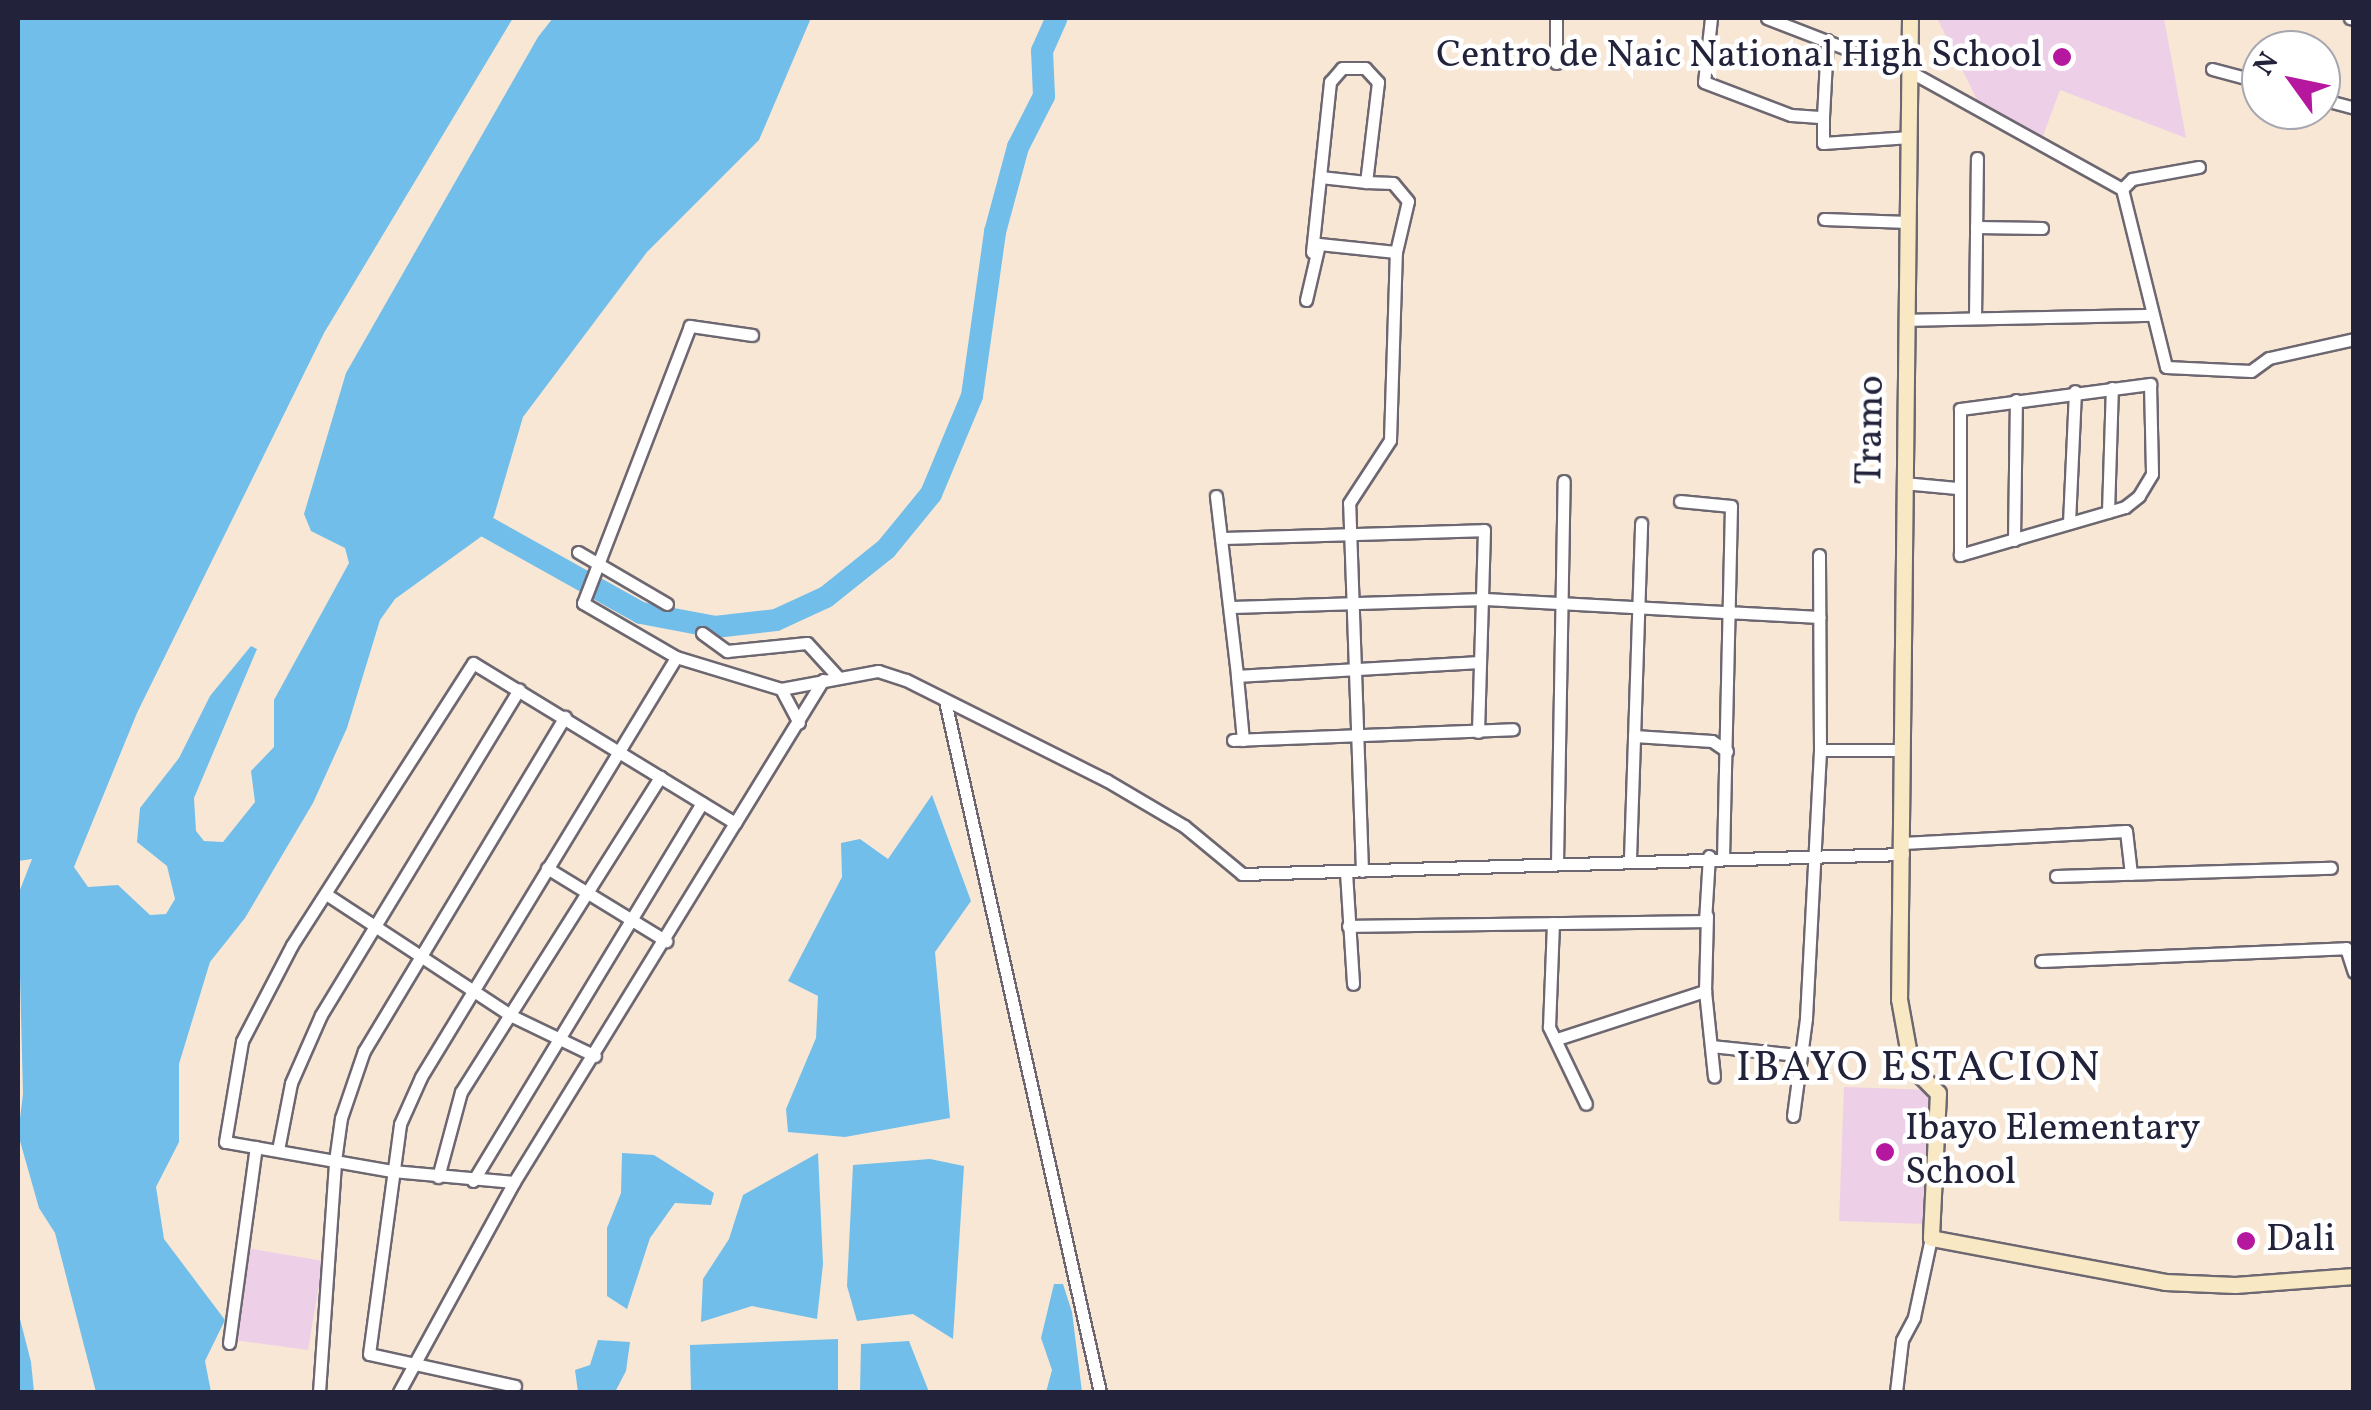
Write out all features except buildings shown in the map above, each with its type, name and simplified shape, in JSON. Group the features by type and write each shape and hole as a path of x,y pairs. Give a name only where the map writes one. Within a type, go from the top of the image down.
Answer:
{"street":[{"path":"1556,18 1556,63"},
{"path":"1711,18 1704,82 1791,116 1824,116"},
{"path":"1767,18 1872,59 1911,66 2122,189 2150,315 2166,367"},
{"name":"Tramo","path":"1910,18 1903,484 1902,1020 1912,1066 1938,1092 1931,1238"},
{"path":"1827,40 1823,144 1910,138"},
{"path":"1306,300 1332,76 1342,68 1366,68 1378,82 1366,182"},
{"path":"2212,69 2241,77"},
{"path":"1976,318 1977,158"},
{"path":"2122,189 2132,178 2199,167"},
{"path":"1320,177 1398,185 1408,195 1396,252 1390,440 1349,502 1362,871"},
{"path":"1824,219 1908,222"},
{"path":"1976,228 2042,228"},
{"path":"1312,256 1324,243 1396,252"},
{"path":"1906,320 2150,315"},
{"path":"752,335 690,326 583,603 676,657 781,689 878,672 1106,780 1184,826 1242,874 1812,855 2126,831 2130,874"},
{"path":"2150,384 2152,474 2139,496 2108,512 1960,555 1960,408 2150,384 2166,367 2250,371 2269,358 2353,337"},
{"path":"2108,512 2112,388"},
{"path":"2070,523 2075,391"},
{"path":"2014,540 2016,400"},
{"path":"1557,862 1564,481"},
{"path":"1903,484 1957,488"},
{"path":"1216,496 1232,607 1238,740 1513,729"},
{"path":"1680,501 1731,506 1723,855"},
{"path":"1630,859 1641,524"},
{"path":"1220,538 1348,530 1484,530 1485,599 1478,732"},
{"path":"578,552 598,569 667,604"},
{"path":"1794,1116 1798,1055 1806,1018 1820,750 1820,555"},
{"path":"1232,607 1485,599 1820,616"},
{"path":"702,632 727,651 807,643 838,677"},
{"path":"515,1386 436,1364 412,1368 369,1354 392,1171 409,1099 676,657"},
{"path":"1237,676 1479,662"},
{"path":"514,1182 392,1171 226,1142 242,1041 262,996 473,663 735,823"},
{"path":"399,1392 514,1182 666,942 823,680"},
{"path":"278,1150 291,1083 308,1041 520,689"},
{"path":"781,689 799,723"},
{"path":"945,702 1100,1392"},
{"path":"320,1392 334,1161 340,1118 364,1051 565,717"},
{"path":"1634,736 1712,741 1727,752"},
{"path":"1820,750 1904,750"},
{"path":"438,1177 460,1092 512,1016 660,777"},
{"path":"473,1181 702,802"},
{"path":"1709,856 1705,992 1714,1076"},
{"path":"547,868 666,942"},
{"path":"2056,876 2331,868"},
{"path":"1346,872 1352,984"},
{"path":"326,894 420,961 512,1016 595,1056"},
{"path":"1348,926 1705,921 1707,915"},
{"path":"1553,923 1549,1027 1586,1104"},
{"path":"2042,961 2346,948 2354,972"},
{"path":"1558,1040 1705,992"},
{"path":"1710,1046 1798,1055"},
{"path":"229,1343 256,1147"},
{"path":"1896,1392 1902,1340 1914,1317 1931,1238 2165,1282 2235,1285 2354,1276"}],"shaded area":[{"name":"Centro de Naic National High School","path":"1937,18 2164,18 2186,138 2060,90 2043,136 1980,106"},
{"name":"Ibayo Elementary School","path":"1844,1087 1932,1090 1926,1224 1839,1221"},
{"path":"246,1248 323,1261 308,1350 234,1340"}],"water":[{"path":"18,18 513,18 324,333 137,713 74,867 88,887 118,885 150,915 166,914 175,899 167,866 137,842 140,808 179,758 210,696 251,646 257,649 194,798 196,831 204,841 223,842 255,802 251,771 274,747 274,700 349,563 345,548 311,531 304,514 346,373 538,37 553,18 811,18 759,140 647,252 523,417 494,516 482,536 395,599 380,620 347,728 313,803 245,918 210,962 179,1064 179,1142 156,1187 164,1239 225,1320 205,1361 211,1392 96,1392 55,1233 39,1208 18,1134 23,1094 18,895 32,859 18,861"},
{"path":"932,795 971,901 935,952 950,1118 845,1137 788,1132 786,1109 816,1038 818,996 788,981 842,877 841,843 860,839 888,859"},
{"path":"622,1153 654,1155 714,1193 711,1205 675,1203 650,1238 627,1309 607,1296 607,1228 621,1193"},
{"path":"818,1153 823,1264 817,1319 752,1306 701,1322 703,1279 729,1239 743,1195"},
{"path":"930,1159 964,1166 953,1339 913,1314 857,1321 847,1286 853,1165"},
{"path":"1054,1284 1063,1284 1072,1312 1082,1392 1046,1392 1052,1370 1041,1338"},
{"path":"18,1311 31,1362 34,1392 18,1392"},
{"path":"838,1339 838,1392 691,1392 690,1345"},
{"path":"598,1340 630,1342 626,1371 615,1392 578,1392 575,1370 590,1365"},
{"path":"909,1341 929,1392 860,1392 861,1344"}],"waterway":[{"path":"487,527 641,613 715,627 776,620 826,597 886,549 931,494 972,396 995,232 1018,147 1044,96 1042,51 1057,18"}],"place":[{"name":"Centro de Naic National High School","path":"2062,57"},
{"name":"Ibayo Elementary School","path":"1885,1152"},
{"name":"Dali","path":"2246,1241"}],"district":[{"name":"IBAYO ESTACION","path":"1919,1070"}]}
